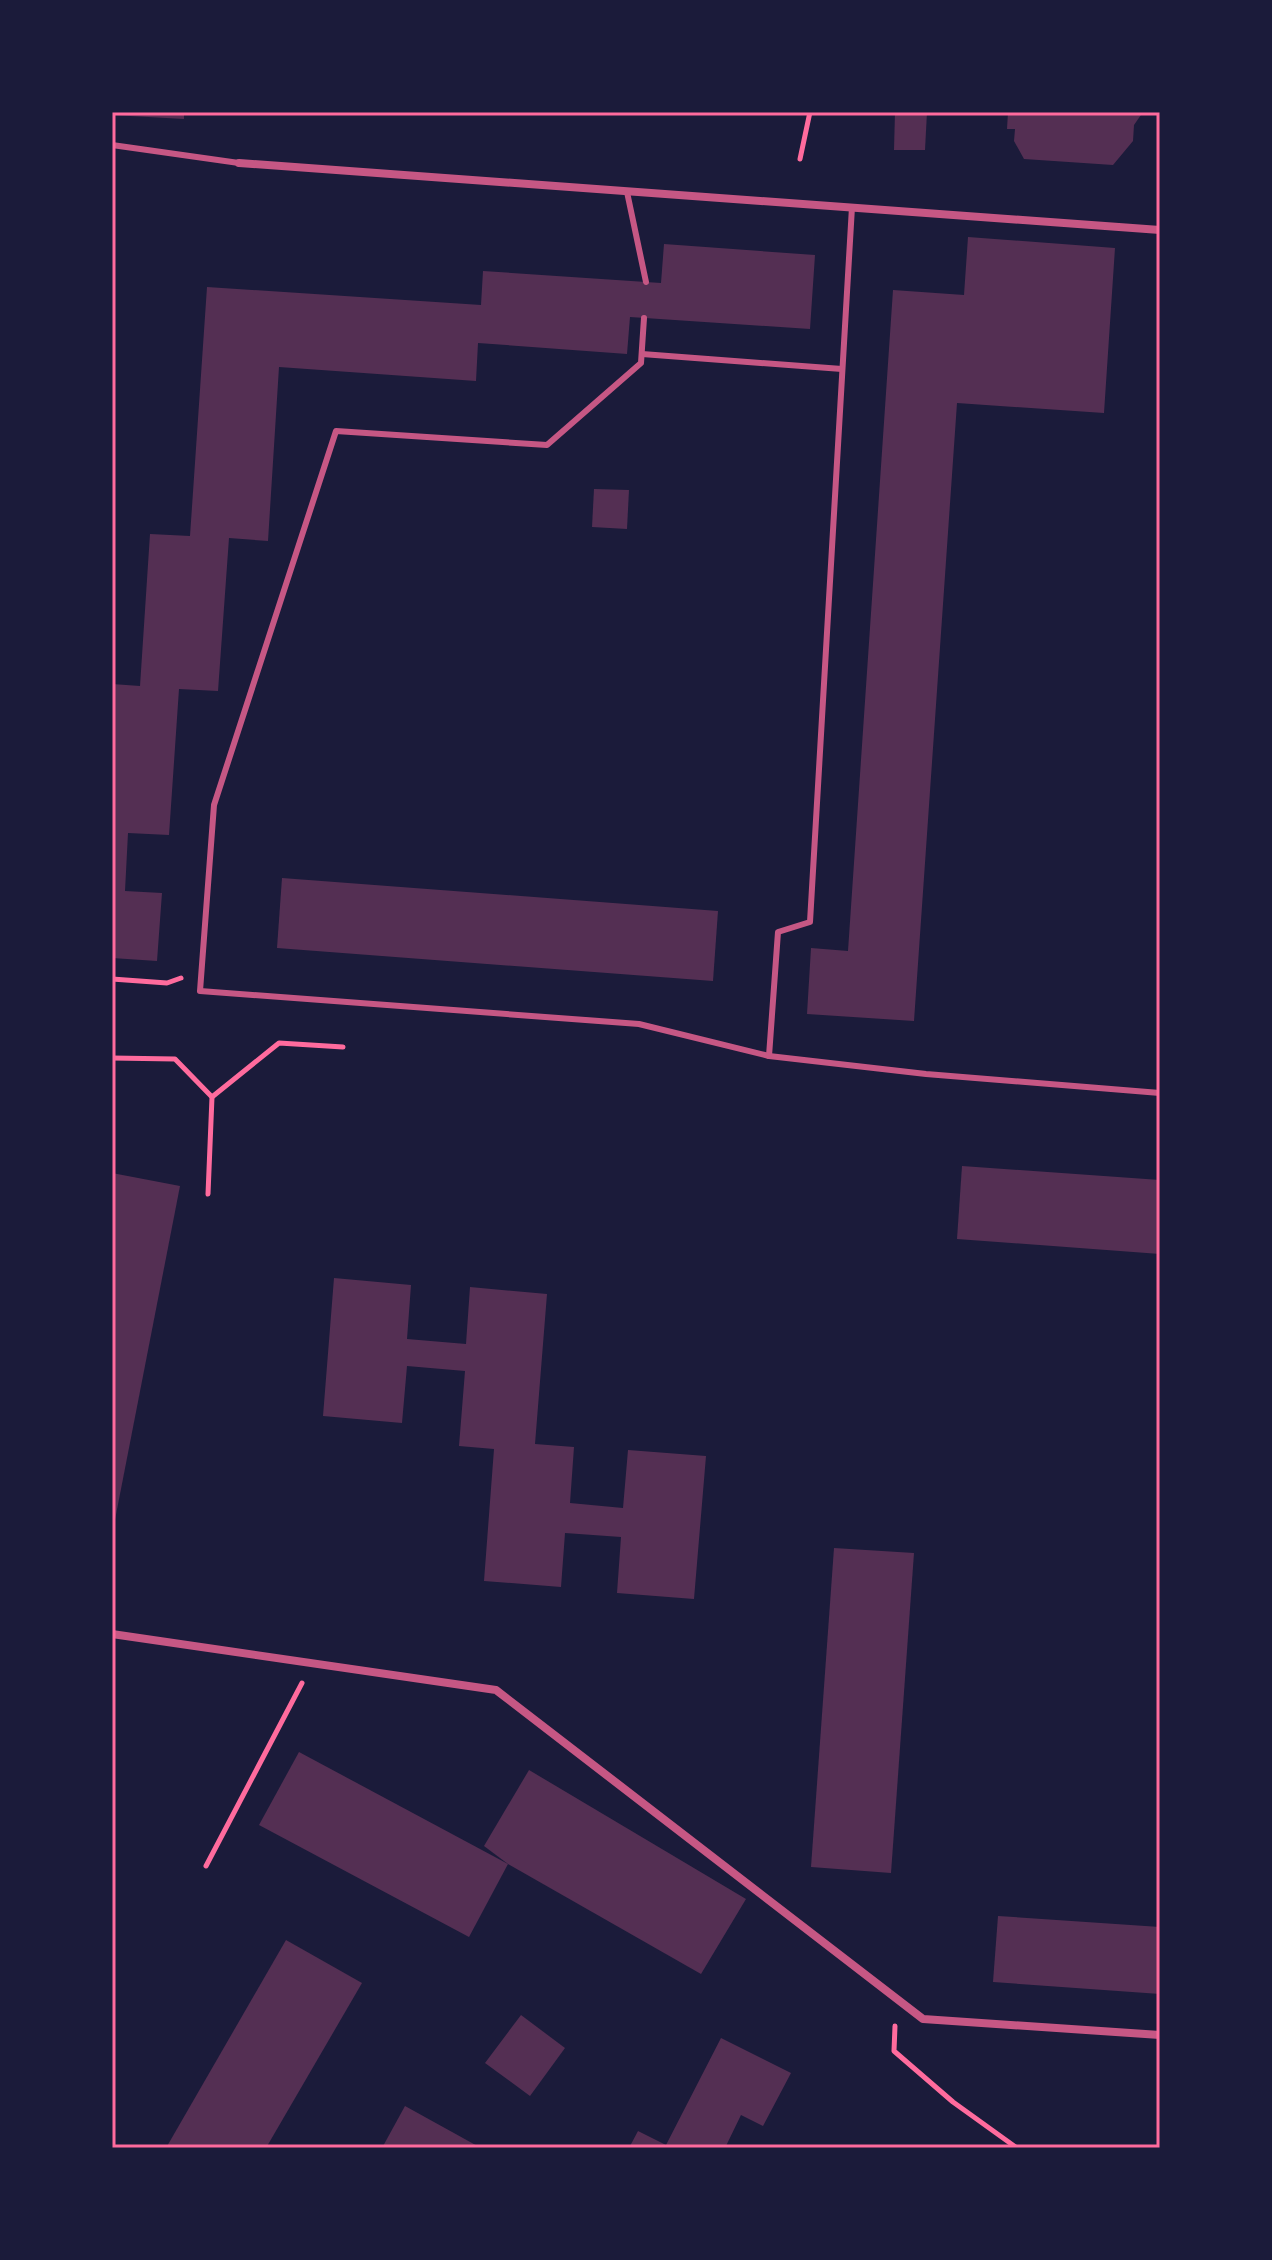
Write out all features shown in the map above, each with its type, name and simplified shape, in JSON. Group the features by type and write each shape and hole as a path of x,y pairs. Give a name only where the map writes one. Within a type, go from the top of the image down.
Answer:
{"street":[{"path":"239,163 1160,230"},
{"path":"112,1634 496,1690 923,2019 1160,2035"}],"lane":[{"path":"112,145 239,163"},
{"path":"627,192 646,282"},
{"path":"769,1056 778,932 810,922 852,207"},
{"path":"644,318 641,363 547,445 336,431 214,805 200,991 639,1024 769,1056 926,1074 1160,1093"},
{"path":"642,354 842,369"}],"path":[{"path":"800,159 810,112"},
{"path":"112,979 167,983 201,971"},
{"path":"212,1097 279,1043 343,1047"},
{"path":"112,1058 175,1059 212,1097 208,1194"},
{"path":"206,1866 313,1662"},
{"path":"895,1997 894,2051 953,2102 1017,2148"}],"building":[{"path":"112,112 184,112 184,119 112,115"},
{"path":"895,112 927,112 925,150 894,150"},
{"path":"1008,112 1143,112 1134,125 1133,141 1113,165 1024,159 1014,141 1015,129 1007,129"},
{"path":"968,237 1115,248 1104,413 957,403 914,1021 807,1014 811,948 848,951 893,290 964,295"},
{"path":"664,244 815,255 810,329 630,317 627,354 478,343 476,381 279,367 268,541 229,538 218,691 179,689 169,835 128,833 125,891 162,893 157,961 112,958 112,684 140,686 150,534 190,536 207,287 481,305 483,271 661,283"},
{"path":"594,489 629,490 627,529 592,527"},
{"path":"282,878 718,911 713,981 277,948"},
{"path":"962,1166 1160,1180 1160,1254 957,1239"},
{"path":"112,1173 180,1186 113,1530 112,1530"},
{"path":"334,1278 411,1285 407,1339 466,1344 470,1287 547,1294 535,1444 574,1447 570,1503 623,1508 628,1450 706,1456 694,1599 617,1593 621,1537 565,1533 561,1587 484,1581 494,1449 459,1446 465,1371 407,1366 402,1423 323,1416"},
{"path":"834,1548 914,1553 891,1873 811,1867"},
{"path":"299,1752 508,1864 469,1937 259,1825"},
{"path":"529,1770 746,1899 701,1974 508,1864 484,1846"},
{"path":"998,1916 1160,1927 1160,1994 993,1982"},
{"path":"286,1940 362,1983 266,2148 166,2148"},
{"path":"521,2015 565,2048 530,2096 485,2063"},
{"path":"721,2038 791,2073 763,2126 741,2115 725,2148 629,2148 638,2131 666,2145"},
{"path":"405,2106 481,2148 382,2148"}]}
